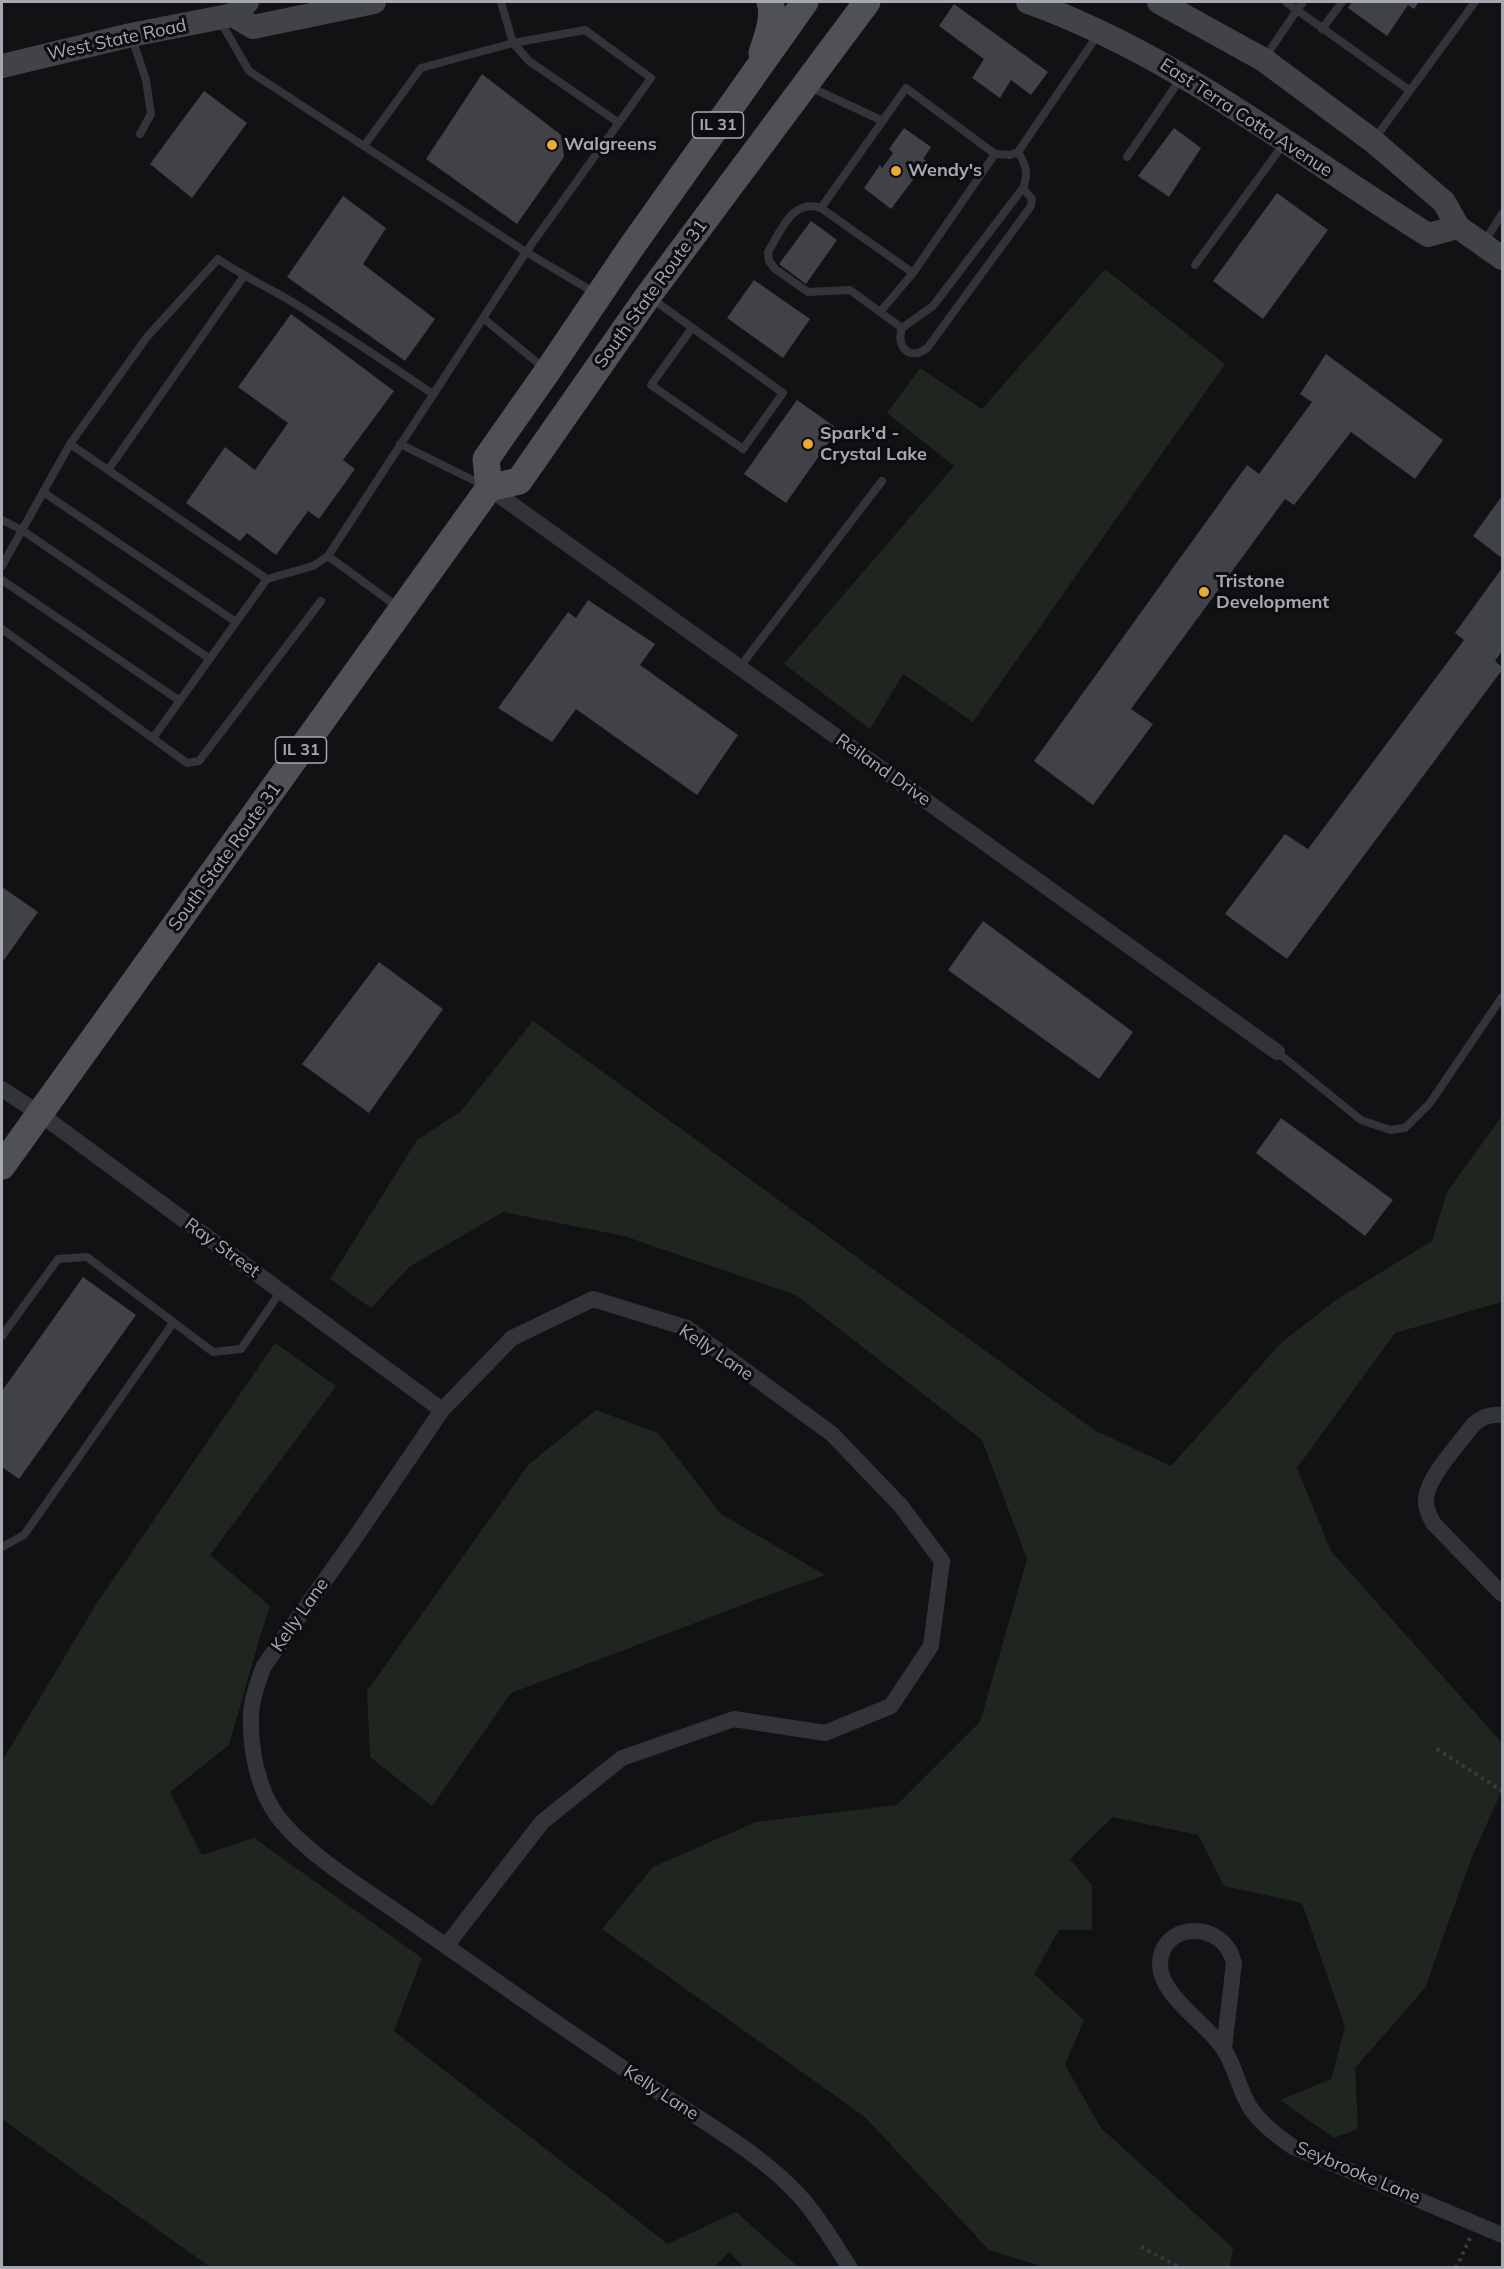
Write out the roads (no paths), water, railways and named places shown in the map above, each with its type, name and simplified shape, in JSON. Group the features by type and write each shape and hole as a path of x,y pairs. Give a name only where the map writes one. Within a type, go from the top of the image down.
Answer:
{"main road":[{"path":"233,12 253,27 374,2"},
{"path":"748,82 762,52 769,29 770,2"},
{"name":"IL 31","path":"489,488 486,459 630,249 805,2"},
{"name":"IL 31","path":"804,85 867,2"},
{"name":"East Terra Cotta Avenue","path":"1028,2 1101,30 1183,75 1428,235 1458,227"},
{"path":"1159,2 1264,60 1373,141 1444,202 1458,227 1503,258"},
{"name":"West State Road","path":"2,66 233,12"},
{"name":"South State Route 31","path":"2,1166 489,488 519,481 648,296 804,85"}],"street":[{"name":"Reiland Drive","path":"489,488 1277,1052"},
{"name":"Ray Street","path":"2,1089 40,1114 442,1410"},
{"name":"Kelly Lane","path":"446,1946 542,1822 622,1758 734,1719 825,1733 891,1706 931,1646 942,1561 901,1506 832,1434 687,1328 593,1299 512,1338 442,1410 264,1666 256,1688 251,1713 253,1753 261,1785 278,1816 304,1845 446,1946 719,2131 777,2174 803,2200 850,2268"},
{"path":"1503,1415 1488,1416 1479,1419 1473,1425 1431,1481 1426,1498 1429,1516 1434,1524 1503,1594"},
{"name":"Seybrooke Lane","path":"1224,2048 1234,1963 1232,1955 1218,1937 1204,1931 1189,1931 1167,1945 1160,1962 1161,1975 1170,1990 1224,2048 1247,2104 1257,2117 1293,2147 1502,2234"}],"lane":[{"path":"501,2 513,44 529,61 619,123"},
{"path":"1286,2 1409,90"},
{"path":"1264,60 1303,2"},
{"path":"1322,29 1342,2"},
{"path":"1373,141 1475,2"},
{"path":"233,12 249,70 526,252 599,295"},
{"path":"153,738 267,579 313,566 328,556 526,252 651,78 585,30 513,44 421,68 364,146"},
{"path":"821,208 906,88 995,154 1010,155 1018,152 1101,30"},
{"path":"131,35 146,80 151,114 140,134"},
{"path":"1127,157 1183,75"},
{"path":"804,85 883,121"},
{"path":"1195,265 1285,142"},
{"path":"1018,152 1026,165 1027,178 1023,188 933,306 902,328 900,341 904,350 913,354 922,353 928,347 1031,206 1032,199 1023,188"},
{"path":"880,312 913,273 995,154"},
{"path":"902,328 850,290 808,292 775,269 769,261 768,252 793,213 800,207 810,204 821,208 913,273"},
{"path":"1483,244 1503,214"},
{"path":"2,566 69,444 147,337 218,259 337,329 433,394"},
{"path":"108,470 244,276"},
{"path":"648,296 783,393 742,449 651,385 692,328"},
{"path":"483,318 547,372"},
{"path":"69,444 267,579"},
{"path":"400,444 489,488"},
{"path":"739,668 882,481"},
{"path":"43,492 236,622"},
{"path":"2,520 22,530 210,659"},
{"path":"328,556 402,610"},
{"path":"2,580 180,701"},
{"path":"2,629 187,763 199,761 321,601"},
{"path":"1277,1052 1360,1120 1389,1130 1405,1128 1430,1102 1503,997"},
{"path":"2,1336 58,1258 87,1257 213,1352 241,1349 281,1291"},
{"path":"2,1547 24,1535 173,1323"}],"place":[{"name":"Walgreens","path":"552,145"},
{"name":"Wendy's","path":"896,171"},
{"name":"Spark'd - Crystal Lake","path":"808,444"},
{"name":"Tristone Development","path":"1204,592"}]}
